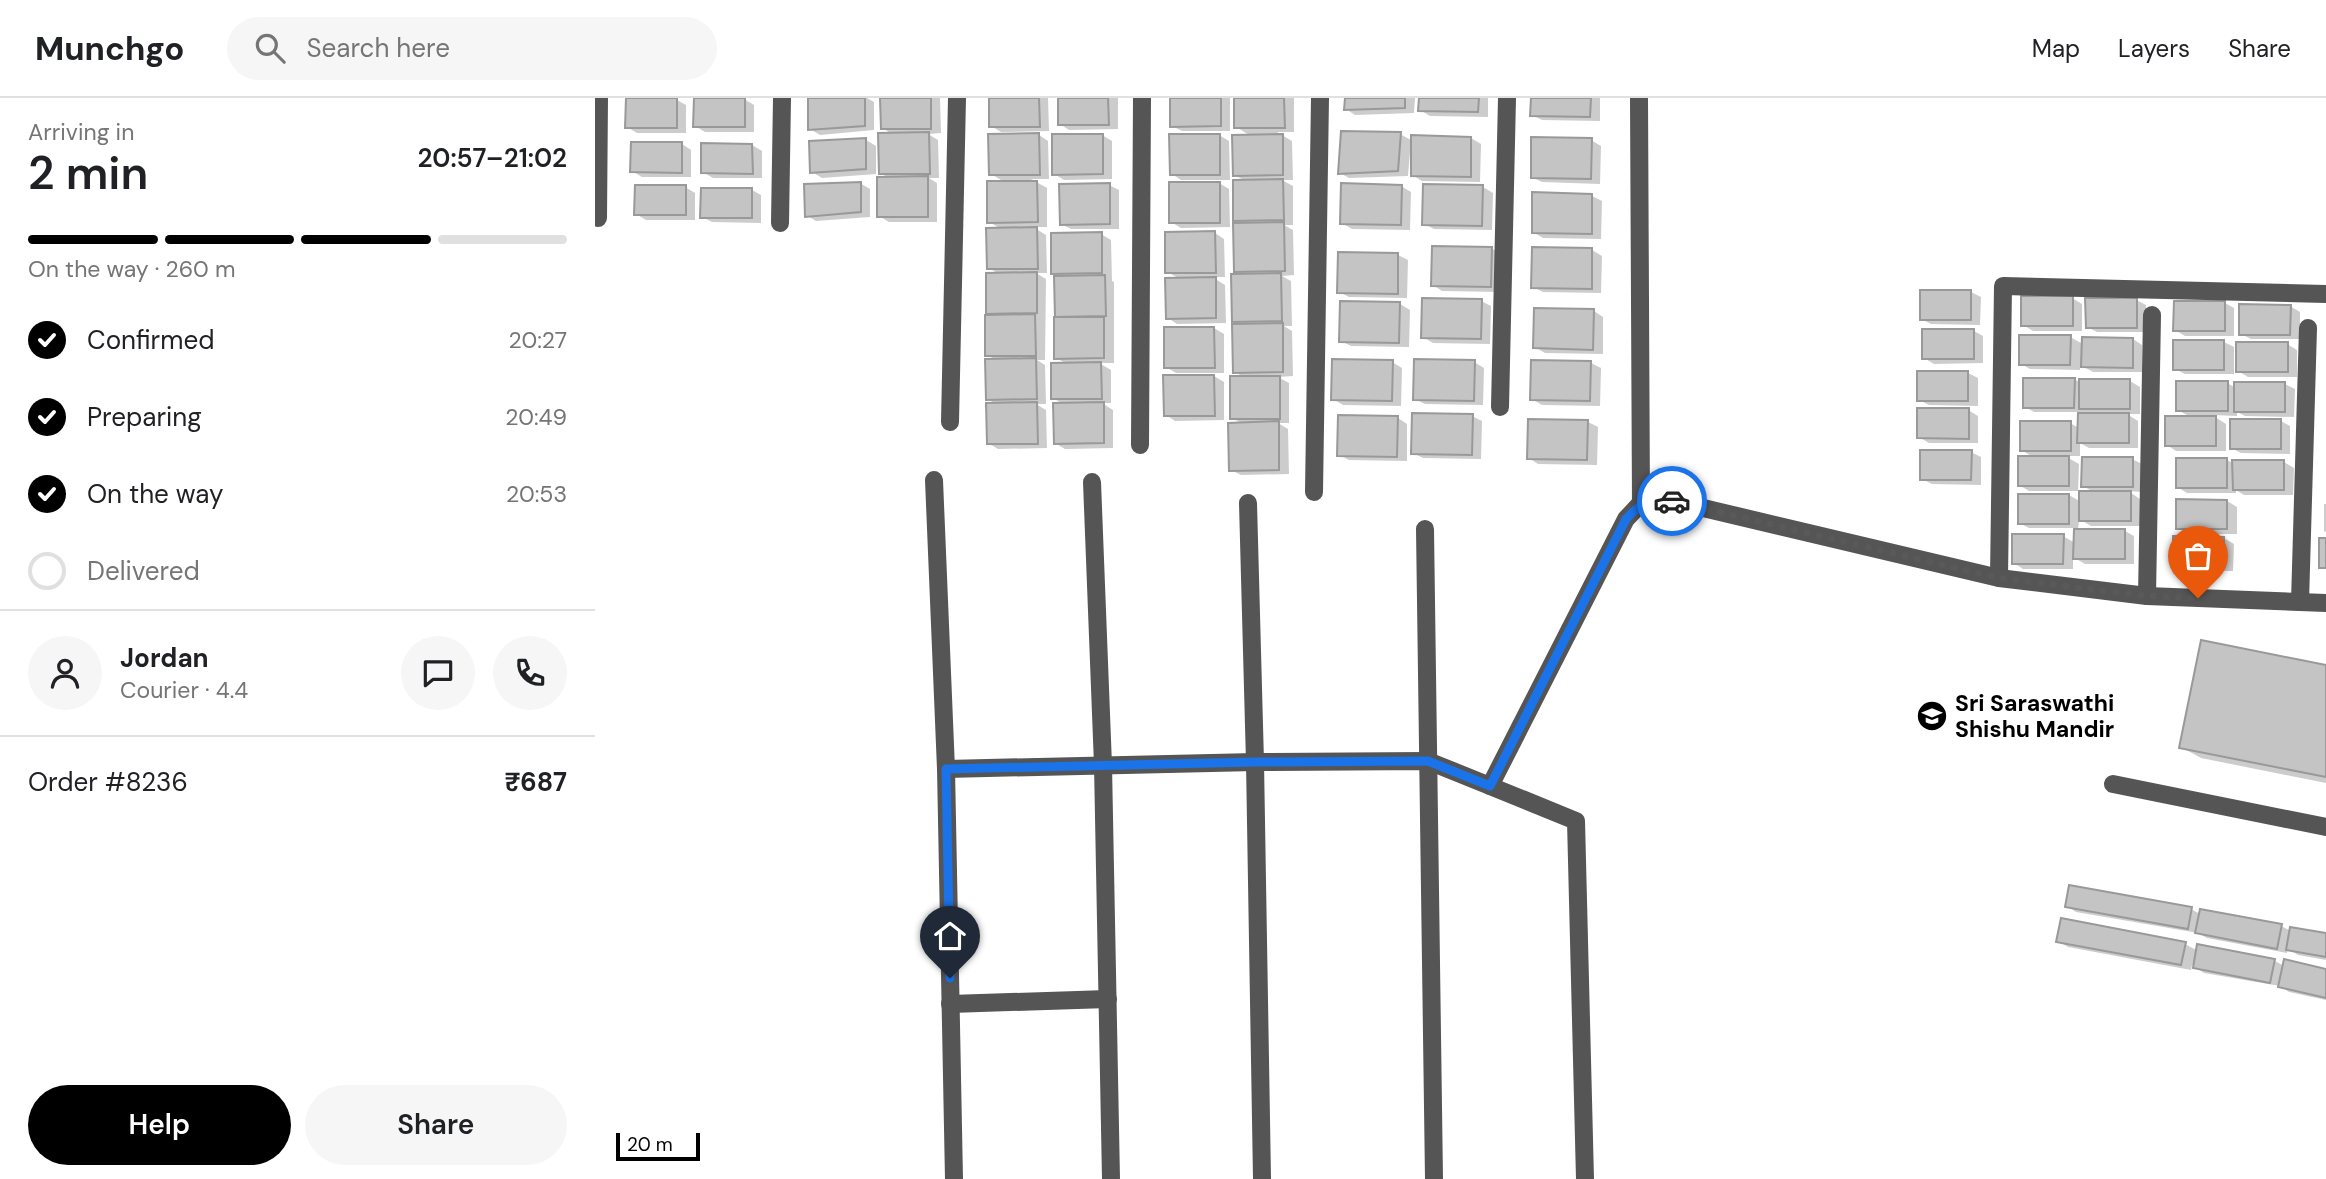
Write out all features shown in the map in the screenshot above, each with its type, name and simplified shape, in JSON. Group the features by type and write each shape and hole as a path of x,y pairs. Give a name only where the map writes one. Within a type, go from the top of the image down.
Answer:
{"street":[{"path":"598,218 599,98"},
{"path":"780,223 782,98"},
{"path":"950,422 957,98"},
{"path":"1140,445 1142,98"},
{"path":"1314,492 1320,98"},
{"path":"1500,407 1507,98"},
{"path":"1639,98 1641,503"},
{"path":"1999,578 2003,286 2326,294"},
{"path":"2147,596 2151,315"},
{"path":"2300,602 2308,327"},
{"path":"934,480 946,769 954,1179"},
{"path":"1092,482 1103,765 1111,1179"},
{"path":"1490,786 1626,519 1641,503 1661,498 1999,578 2147,596 2326,603"},
{"path":"1248,503 1262,1179"},
{"path":"1425,529 1434,1179"},
{"path":"946,769 1428,761 1576,821 1585,1179"},
{"path":"2113,784 2326,827"},
{"path":"950,1004 1108,999"}],"building":[{"path":"626,98 677,98 677,128 625,128"},
{"path":"694,98 745,98 745,127 693,127"},
{"path":"808,98 865,98 865,126 808,130"},
{"path":"880,98 931,98 931,129 881,129"},
{"path":"989,98 1039,98 1040,127 989,127"},
{"path":"1058,98 1108,98 1109,125 1058,125"},
{"path":"1170,98 1221,98 1221,126 1170,127"},
{"path":"1234,98 1284,98 1285,128 1234,128"},
{"path":"1345,98 1405,98 1405,108 1344,110"},
{"path":"1419,98 1479,98 1478,112 1418,111"},
{"path":"1531,98 1591,98 1590,117 1530,116"},
{"path":"1341,131 1401,132 1398,171 1338,174"},
{"path":"929,132 930,174 879,174 878,133"},
{"path":"1039,133 1040,175 989,175 988,134"},
{"path":"1052,134 1103,134 1103,174 1052,175"},
{"path":"1169,134 1220,134 1220,175 1170,175"},
{"path":"1283,134 1283,175 1233,176 1232,135"},
{"path":"1411,135 1471,137 1471,177 1411,176"},
{"path":"1531,137 1592,138 1591,179 1531,178"},
{"path":"866,138 866,169 810,173 809,141"},
{"path":"631,142 682,142 682,173 630,172"},
{"path":"701,143 752,144 753,174 701,173"},
{"path":"928,176 928,217 877,217 877,177"},
{"path":"1283,179 1284,220 1233,221 1233,180"},
{"path":"987,181 1037,181 1038,222 987,223"},
{"path":"861,182 861,212 805,217 804,184"},
{"path":"1169,182 1220,182 1220,223 1169,223"},
{"path":"1110,183 1110,224 1060,225 1059,184"},
{"path":"1341,183 1402,185 1401,225 1340,224"},
{"path":"1423,184 1483,185 1482,226 1422,225"},
{"path":"635,185 686,185 686,215 634,215"},
{"path":"701,188 752,188 752,218 700,218"},
{"path":"1532,192 1592,194 1592,234 1532,233"},
{"path":"1284,222 1285,271 1234,272 1233,223"},
{"path":"1037,227 1038,269 987,269 986,228"},
{"path":"1215,231 1216,273 1165,273 1165,232"},
{"path":"1102,232 1102,273 1051,274 1051,233"},
{"path":"1432,246 1492,247 1491,287 1431,286"},
{"path":"1532,247 1592,248 1592,289 1531,288"},
{"path":"1338,252 1398,253 1398,294 1337,293"},
{"path":"1037,272 1037,313 986,314 986,273"},
{"path":"1281,273 1282,321 1232,322 1231,274"},
{"path":"1105,275 1106,316 1055,317 1054,276"},
{"path":"1216,277 1216,318 1166,319 1165,278"},
{"path":"1920,290 1971,290 1971,320 1920,320"},
{"path":"2021,296 2073,296 2073,326 2021,326"},
{"path":"1422,298 1482,299 1481,339 1421,338"},
{"path":"2085,298 2137,298 2137,328 2086,328"},
{"path":"1340,301 1400,302 1399,343 1339,342"},
{"path":"2174,301 2225,301 2225,331 2173,331"},
{"path":"2239,304 2291,305 2290,335 2239,335"},
{"path":"1534,308 1594,309 1593,350 1533,348"},
{"path":"1035,314 1036,356 985,356 985,315"},
{"path":"1054,317 1104,317 1104,358 1054,359"},
{"path":"1283,323 1283,372 1233,373 1232,324"},
{"path":"1164,327 1214,327 1215,368 1164,368"},
{"path":"1922,329 1974,329 1974,359 1922,359"},
{"path":"2019,335 2071,335 2070,365 2019,365"},
{"path":"2082,337 2133,338 2133,368 2081,367"},
{"path":"2173,340 2224,340 2224,370 2173,370"},
{"path":"2236,342 2288,342 2288,372 2236,372"},
{"path":"1036,358 1037,399 986,400 985,359"},
{"path":"1332,359 1393,360 1392,401 1331,400"},
{"path":"1414,359 1475,360 1474,401 1413,400"},
{"path":"1531,360 1591,361 1590,401 1530,400"},
{"path":"1101,362 1102,399 1051,399 1051,363"},
{"path":"1917,371 1968,371 1968,401 1917,401"},
{"path":"1163,375 1214,375 1215,416 1164,416"},
{"path":"1230,376 1280,376 1280,419 1230,419"},
{"path":"2023,378 2075,378 2074,408 2023,408"},
{"path":"2079,379 2130,379 2130,409 2079,409"},
{"path":"2176,381 2228,381 2228,411 2176,411"},
{"path":"2234,382 2285,382 2285,412 2234,412"},
{"path":"1037,402 1038,444 987,444 986,403"},
{"path":"1104,402 1104,443 1054,444 1053,403"},
{"path":"1917,408 1969,408 1969,439 1917,438"},
{"path":"1412,413 1473,414 1472,455 1411,454"},
{"path":"2078,413 2129,413 2129,443 2077,443"},
{"path":"1338,415 1398,416 1397,457 1337,456"},
{"path":"2165,416 2216,416 2216,446 2165,446"},
{"path":"1528,419 1588,420 1587,460 1527,459"},
{"path":"2230,419 2281,419 2281,449 2230,449"},
{"path":"1279,421 1279,470 1229,471 1228,423"},
{"path":"2020,421 2071,421 2071,451 2020,451"},
{"path":"1920,450 1972,450 1971,480 1920,480"},
{"path":"2018,456 2069,456 2069,486 2018,486"},
{"path":"2082,457 2133,457 2133,487 2081,487"},
{"path":"2176,458 2227,458 2227,488 2176,488"},
{"path":"2232,460 2284,460 2284,490 2233,490"},
{"path":"2079,491 2131,491 2131,521 2079,521"},
{"path":"2018,494 2069,494 2069,524 2018,524"},
{"path":"2176,499 2227,500 2227,529 2176,529"},
{"path":"2074,529 2125,529 2125,559 2073,559"},
{"path":"2012,534 2064,534 2063,564 2012,564"},
{"path":"2173,536 2224,537 2224,567 2173,566"},
{"path":"2319,538 2326,538 2326,568 2319,568"},
{"path":"2201,640 2326,665 2326,777 2179,748"},
{"path":"2069,885 2192,907 2188,929 2065,907"},
{"path":"2200,909 2282,924 2277,949 2195,933"},
{"path":"2061,918 2186,942 2181,965 2056,942"},
{"path":"2290,927 2326,933 2326,957 2286,950"},
{"path":"2197,944 2275,959 2270,983 2193,968"},
{"path":"2284,959 2326,969 2326,998 2278,987"}],"way so far":[{"path":"1672,501 1999,578 2147,596 2198,598"}],"place":[{"name":"Sri Saraswathi Shishu Mandir","path":"1932,716"}],"route":[{"path":"950,978 946,769 1428,761 1490,786 1626,519 1641,503 1661,498 1672,501"}]}
